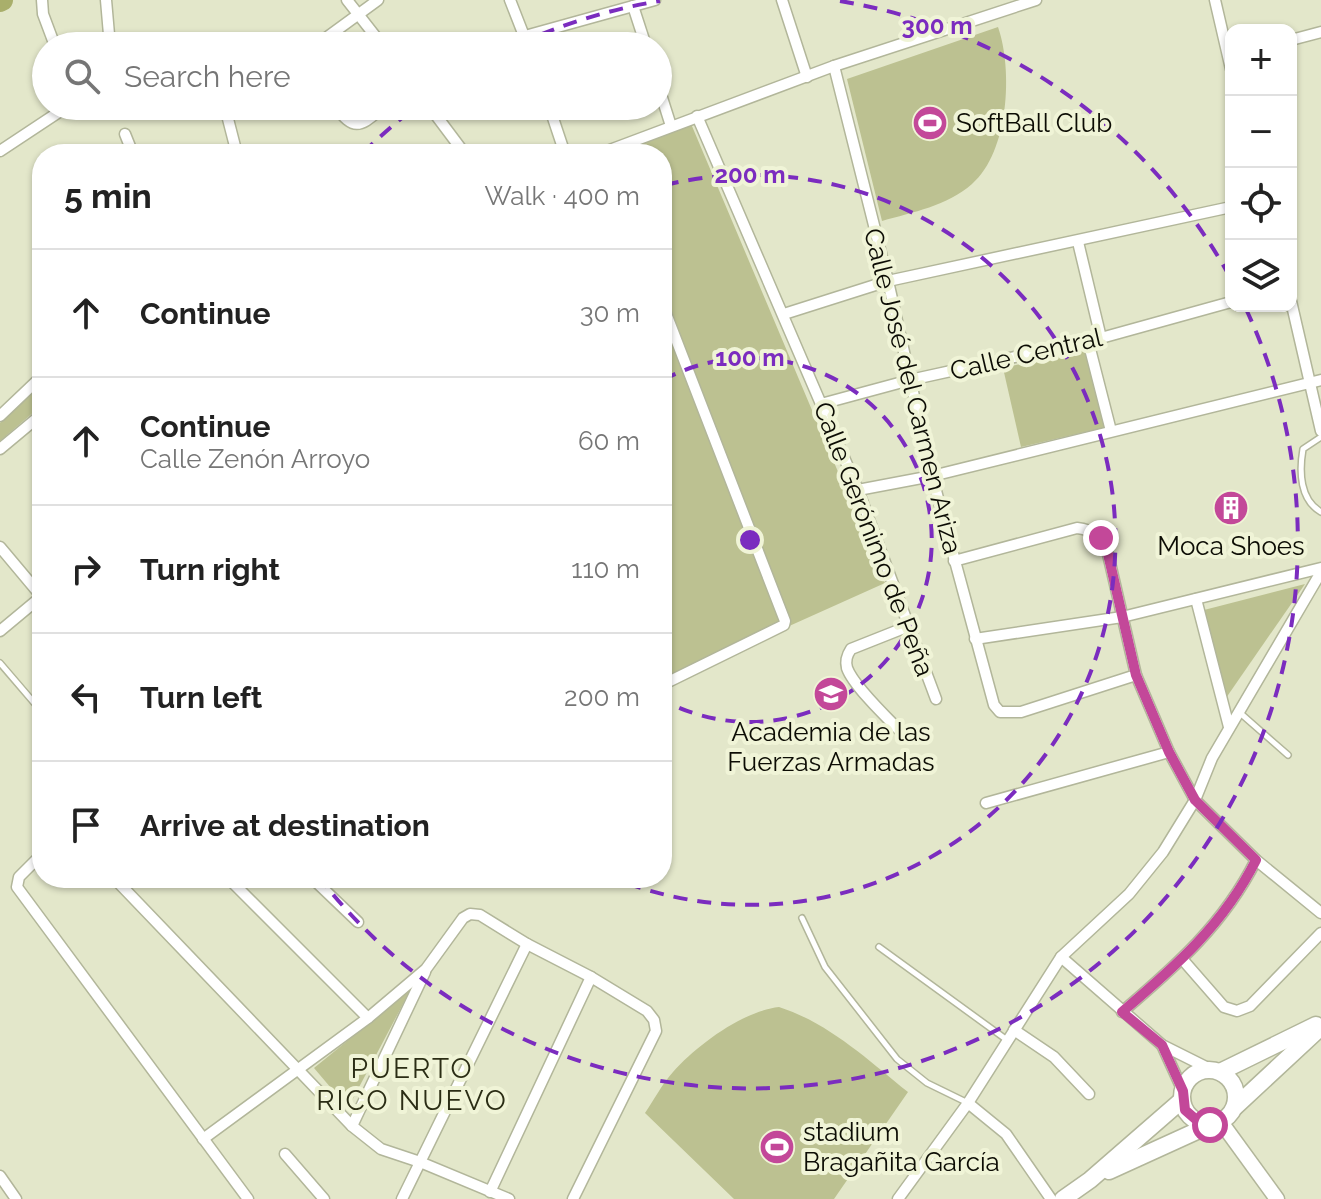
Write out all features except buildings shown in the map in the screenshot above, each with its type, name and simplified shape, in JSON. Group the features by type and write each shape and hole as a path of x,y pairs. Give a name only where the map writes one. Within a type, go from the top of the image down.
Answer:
{"main road":[{"path":"1063,1199 1090,1180 1182,1096 1193,1075 1216,1071 1321,1025"},
{"path":"1090,1180 1216,1124 1321,1025"},
{"path":"1216,1071 1229,1078 1235,1086 1235,1107"},
{"path":"1182,1096 1185,1110 1191,1118 1216,1124"}],"street":[{"path":"42,0 50,32"},
{"path":"106,0 109,32"},
{"path":"347,0 372,32"},
{"path":"335,32 378,0"},
{"path":"510,0 522,32"},
{"path":"554,32 655,0"},
{"path":"782,0 807,77"},
{"path":"625,144 834,66 1036,0"},
{"path":"1215,0 1225,39"},
{"path":"633,6 641,32"},
{"path":"1297,38 1321,32"},
{"name":"Calle José del Carmen Ariza","path":"834,66 888,281 932,476 990,697 1000,712 1021,712 1136,675"},
{"name":"Calle Gerónimo de Peña","path":"697,116 858,490 936,699"},
{"path":"0,151 47,120"},
{"path":"228,120 234,144"},
{"path":"346,120 355,125 367,120"},
{"path":"440,120 458,144"},
{"path":"554,120 562,144"},
{"path":"669,120 671,126"},
{"path":"125,134 129,144"},
{"path":"784,314 888,281 1225,208"},
{"path":"1078,242 1101,338"},
{"name":"Calle Central","path":"821,404 910,380 1101,338 1225,304"},
{"path":"1294,312 1315,381 1321,431"},
{"path":"672,329 785,621 784,625 672,681"},
{"path":"1088,341 1111,431"},
{"path":"858,490 932,476 1315,381"},
{"path":"0,416 32,386"},
{"path":"0,449 32,422"},
{"path":"954,561 1077,528 1091,529 1101,538 1107,550 1136,675 1169,752 1195,800 1256,860 1321,913"},
{"path":"0,547 32,584"},
{"path":"975,639 1122,617 1321,570"},
{"path":"898,1199 968,1103 1061,957 1147,874 1195,800 1212,758 1321,570"},
{"path":"1196,599 1229,727"},
{"path":"0,631 32,604"},
{"path":"898,729 876,707 847,669 846,657 851,649 909,626"},
{"path":"986,803 1169,752"},
{"path":"1122,1012 1183,960 1220,917 1246,881 1256,860"},
{"path":"32,865 17,882 17,887 248,1199"},
{"path":"124,888 352,1126 381,1149 509,1199"},
{"path":"238,888 368,1018"},
{"path":"322,888 358,922"},
{"path":"352,1126 426,969 463,918 470,914 480,915 591,977 647,1011 654,1020 656,1031 573,1199"},
{"path":"1183,960 1224,1007 1237,1011 1250,1006 1321,933"},
{"path":"402,1199 527,944"},
{"path":"1061,957 1162,1045 1216,1071"},
{"path":"203,1139 368,1018 426,969"},
{"path":"490,1192 591,977"},
{"path":"1011,1035 1054,1057 1089,1094"},
{"path":"1162,1045 1182,1096"},
{"path":"968,1103 1006,1134 1051,1199"},
{"path":"1216,1124 1277,1199"},
{"path":"285,1154 324,1199"},
{"path":"0,1176 16,1199"}],"lane":[{"path":"1321,437 1303,449 1300,463 1309,504 1321,512"},
{"path":"0,663 32,700"},
{"path":"1238,711 1288,755"},
{"path":"802,918 825,967 897,1059 927,1083 968,1103"},
{"path":"879,947 1011,1035"}],"green space":[{"name":"SoftBall Club","path":"998,27 1005,65 1004,110 994,152 984,170 972,184 952,198 882,221 847,79"},
{"path":"689,119 885,583 672,679 672,144 628,144"},
{"path":"1085,349 1107,427 1021,447 1003,368"},
{"path":"32,392 32,414 0,441 0,423"},
{"path":"1305,584 1226,698 1204,610"},
{"path":"411,989 348,1108 314,1068"},
{"path":"779,1007 831,1032 908,1092 834,1199 734,1199 645,1113 673,1072 695,1051 736,1022"}],"place":[{"name":"SoftBall Club","path":"930,123"},
{"name":"Moca Shoes","path":"1231,508"},
{"name":"Academia de las Fuerzas Armadas","path":"831,694"},
{"name":"stadium Bragañita García","path":"777,1147"}],"district":[{"name":"PUERTO RICO NUEVO","path":"412,1084"}],"route":[{"path":"1101,538 1107,550 1136,675 1169,752 1195,800 1256,860 1246,881 1220,917 1183,960 1122,1012 1162,1045 1183,1091 1185,1110 1191,1118 1210,1125"}]}
